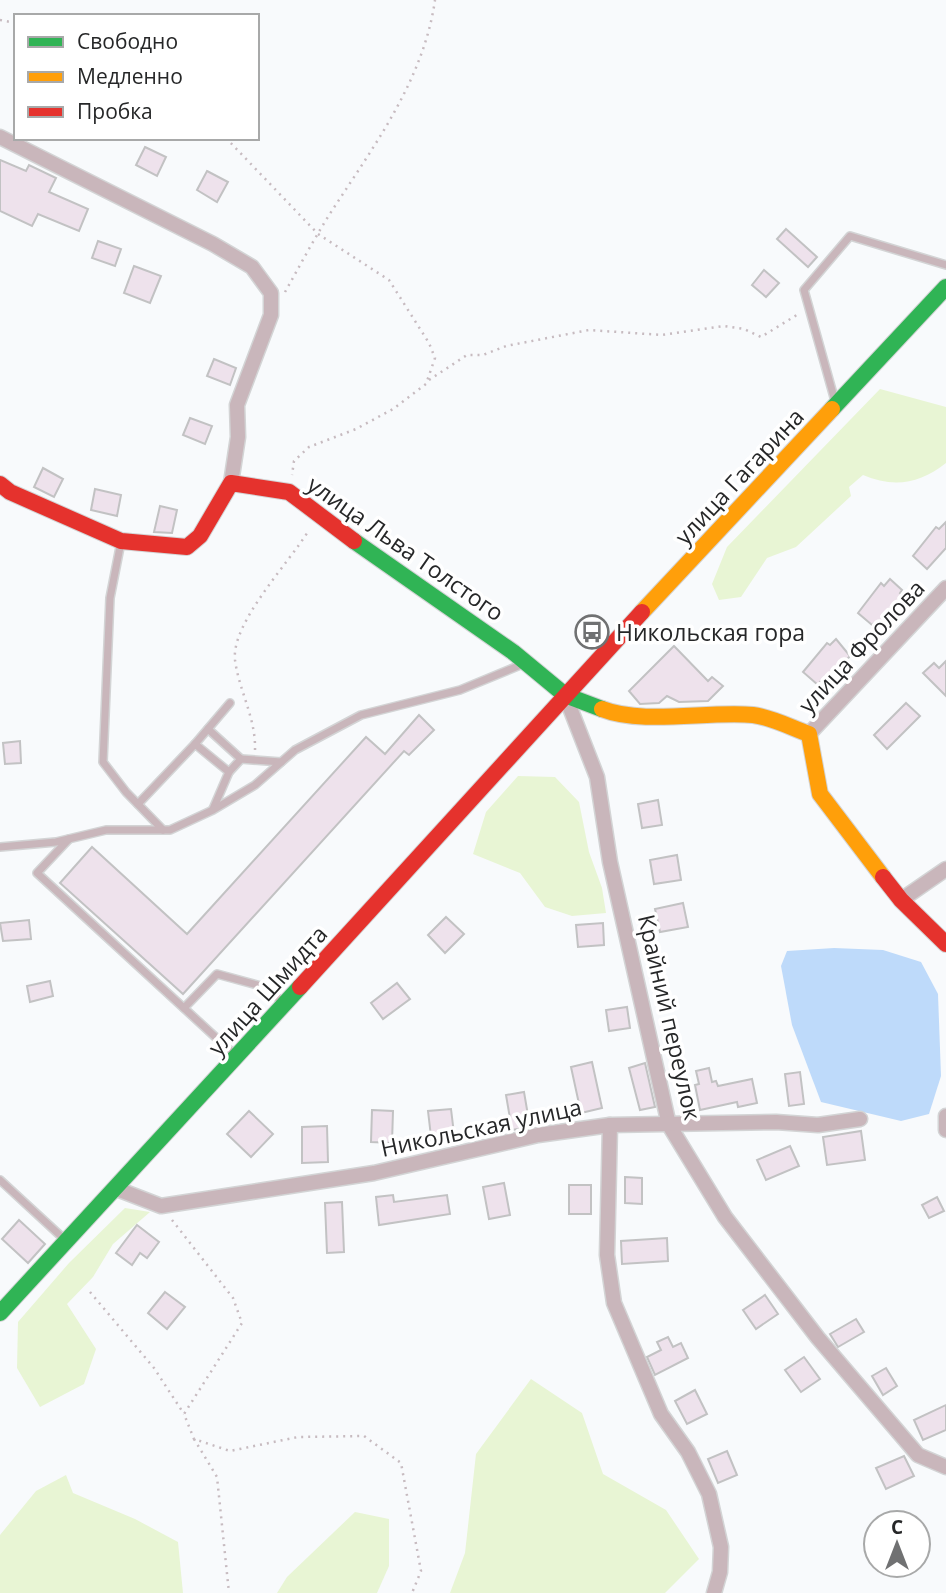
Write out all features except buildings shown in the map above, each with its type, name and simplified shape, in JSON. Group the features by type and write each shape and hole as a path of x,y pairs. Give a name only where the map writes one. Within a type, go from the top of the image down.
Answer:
{"main road":[{"name":"улица Гагарина","path":"565,695 946,287"},
{"name":"улица Льва Толстого","path":"230,482 289,492 526,663 565,695 623,717 695,713 756,715 809,734"},
{"path":"0,484 10,492 121,541 187,547 201,536 230,482"},
{"name":"улица Шмидта","path":"0,1313 117,1189 565,695"},
{"path":"809,734 820,794 901,901 942,935"}],"street":[{"path":"0,137 190,231 252,267 271,293 271,316 237,405 238,437 230,482"},
{"name":"улица Фролова","path":"809,734 946,588"},
{"name":"Крайний переулок","path":"565,695 597,778 610,862 669,1125 725,1217 818,1338 918,1455 946,1467"},
{"path":"901,901 946,869"},
{"name":"Никольская улица","path":"160,1206 374,1173 538,1135 610,1125 776,1122 818,1125 860,1119"},
{"path":"610,1125 607,1255 614,1303 661,1414 688,1452 709,1494 721,1547 720,1572 714,1593"},
{"path":"117,1189 160,1206"}],"lane":[{"path":"836,405 804,290 850,236 946,265"},
{"path":"121,541 110,598 103,762 163,830"},
{"path":"0,847 69,839 106,830 170,830 213,810 255,785 295,750 361,715 460,690 526,663"},
{"path":"138,804 230,703"},
{"path":"208,729 241,759 281,762"},
{"path":"195,744 229,772"},
{"path":"213,810 229,772 241,759"},
{"path":"69,839 37,873 237,1057"},
{"path":"184,1008 217,974 261,986 285,1003"},
{"path":"0,1180 67,1242"}],"path":[{"path":"284,292 393,118 432,21 435,0"},
{"path":"228,140 318,234 389,280 432,350 435,358 428,381"},
{"path":"289,492 294,461 309,447 393,409 467,355 483,355 506,346 589,330 662,335 724,326 744,329 761,337 809,308"},
{"path":"255,760 248,704 238,679 236,640 299,547 311,527 314,512"},
{"path":"160,1206 233,1298 242,1323 184,1414"},
{"path":"90,1292 155,1367 184,1414 194,1439 217,1477 229,1593"},
{"path":"194,1439 230,1451 298,1437 364,1436 401,1463 421,1571 412,1593"}],"green space":[{"path":"880,389 946,407 946,463 926,476 906,482 885,482 863,475 849,487 851,496 796,547 767,558 741,597 719,600 712,584 727,547"},
{"path":"518,776 555,777 579,802 589,852 602,888 606,913 572,916 545,907 520,873 473,854 486,812"},
{"path":"125,1208 150,1212 113,1244 93,1277 67,1304 96,1349 84,1384 40,1407 17,1368 18,1322 69,1263"},
{"path":"531,1379 582,1413 603,1474 666,1510 699,1559 665,1593 450,1593 465,1553 476,1454"},
{"path":"66,1475 73,1493 135,1519 178,1542 183,1593 0,1593 0,1535 36,1491"},
{"path":"355,1512 389,1519 389,1566 377,1593 277,1593 287,1577"}],"water":[{"path":"834,948 883,950 921,962 938,994 941,1076 929,1114 901,1121 821,1102 792,1025 781,966 787,951"}],"traffic: fast":[{"path":"832,409 946,287"},
{"path":"354,541 513,652 565,695 602,709"},
{"path":"0,1313 300,987"}],"traffic: slow":[{"path":"642,612 832,409"},
{"path":"602,709 618,714 655,717 753,715 809,734 820,794 883,877"}],"traffic: jam":[{"path":"0,484 10,492 121,541 187,547 200,536 231,483 289,492 354,541"},
{"path":"300,987 642,612"},
{"path":"883,877 901,900 946,944"}],"place":[{"name":"Никольская гора","path":"592,632"}]}
